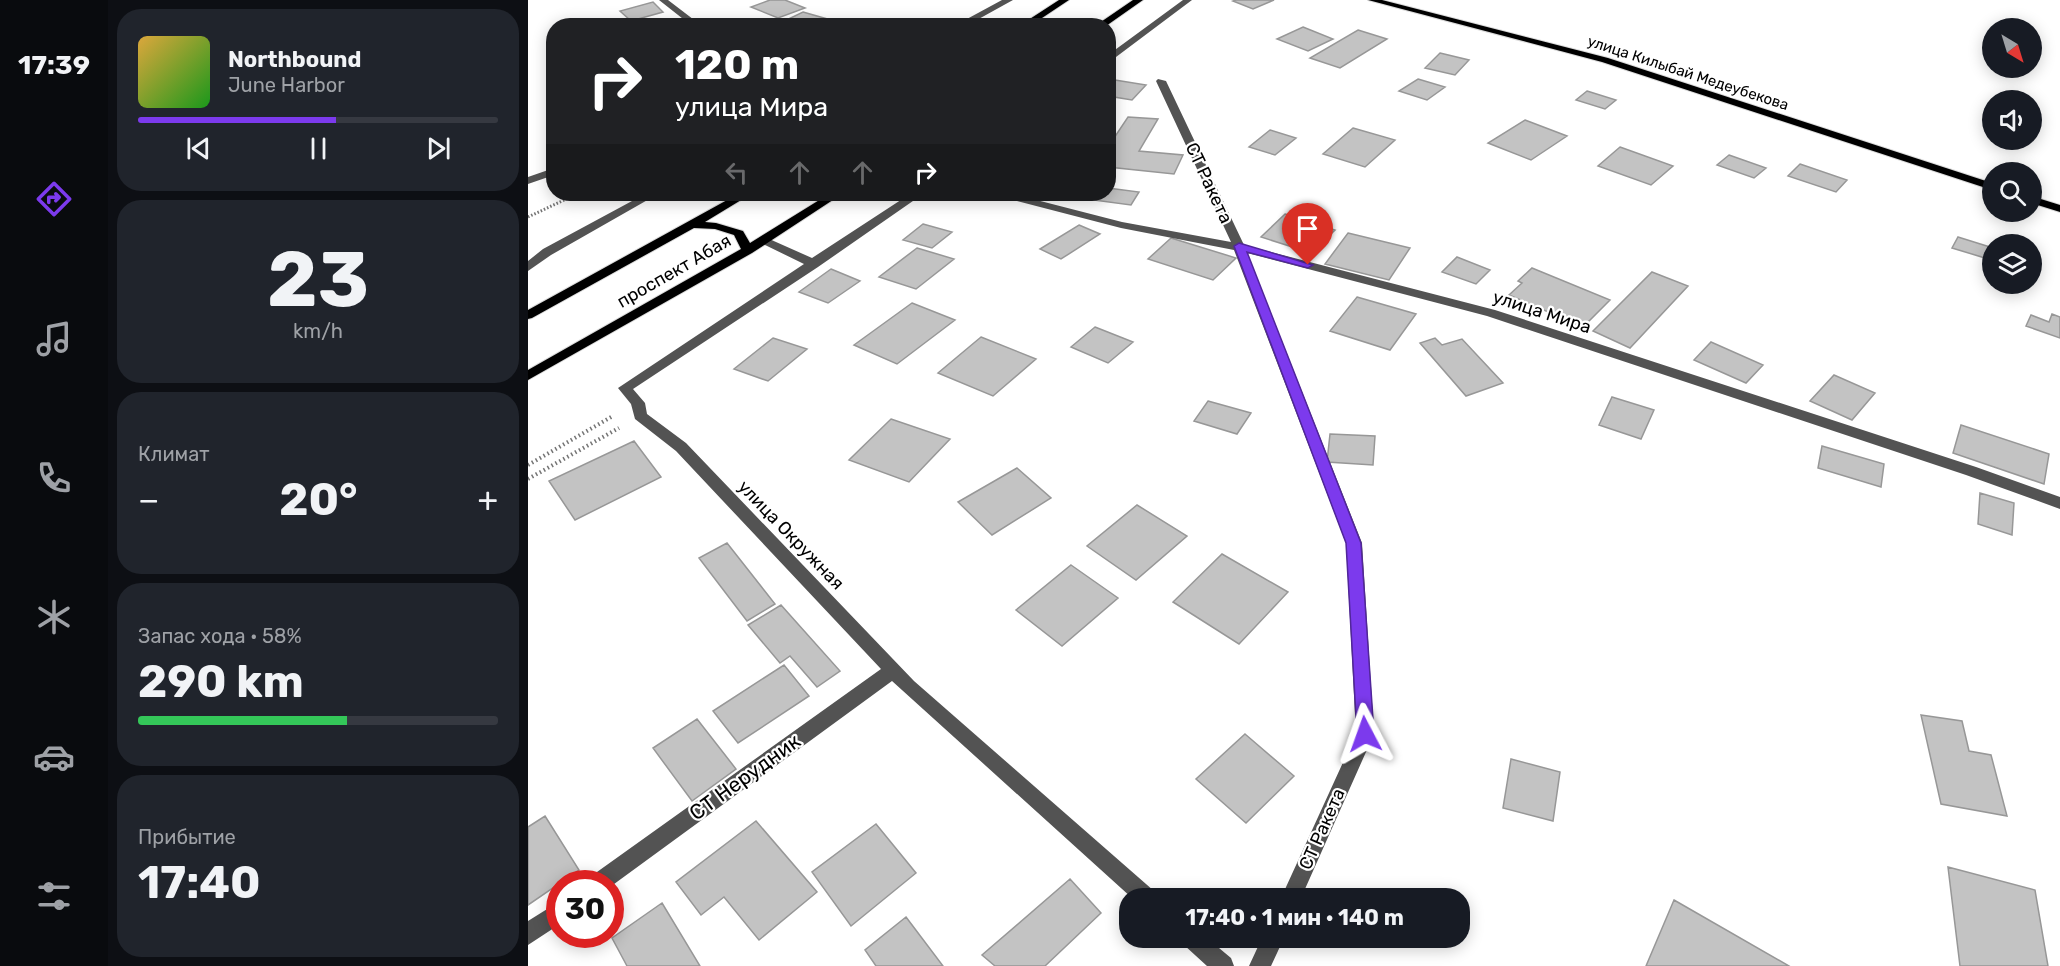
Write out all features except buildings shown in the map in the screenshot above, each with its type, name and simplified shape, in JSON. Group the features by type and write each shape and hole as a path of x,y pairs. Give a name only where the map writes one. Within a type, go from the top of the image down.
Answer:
{"main road":[{"path":"1036,18 1065,0"},
{"path":"1111,18 1139,0"},
{"name":"улица Килыбай Медеубекова","path":"1372,0 1605,60 1982,184"},
{"name":"проспект Абая","path":"528,315 733,201"},
{"name":"проспект Абая","path":"528,376 748,250 825,201"},
{"path":"2042,203 2060,209"},
{"path":"692,225 716,226 739,233 748,250"}],"street":[{"path":"663,0 687,18"},
{"path":"974,18 1009,0"},
{"path":"1116,54 1188,0"},
{"name":"СТ Ракета","path":"1161,81 1239,246 1353,543 1365,734 1296,888"},
{"path":"528,181 546,174"},
{"path":"528,267 547,252 639,201"},
{"path":"640,416 638,403 625,388 907,201"},
{"name":"улица Мира","path":"1029,201 1121,225 1239,246 1491,314 1971,471 2060,503"},
{"path":"762,240 814,264"},
{"name":"улица Окружная","path":"640,416 681,447 908,686 1137,888"},
{"name":"СТ Нерудник","path":"616,870 893,670"},
{"path":"528,934 546,921"},
{"path":"1202,948 1223,966"},
{"path":"1260,966 1268,948"}],"path":[{"path":"528,217 562,201"},
{"path":"528,479 640,416"}],"route":[{"path":"1308,265 1239,246 1353,543 1365,734"}]}
